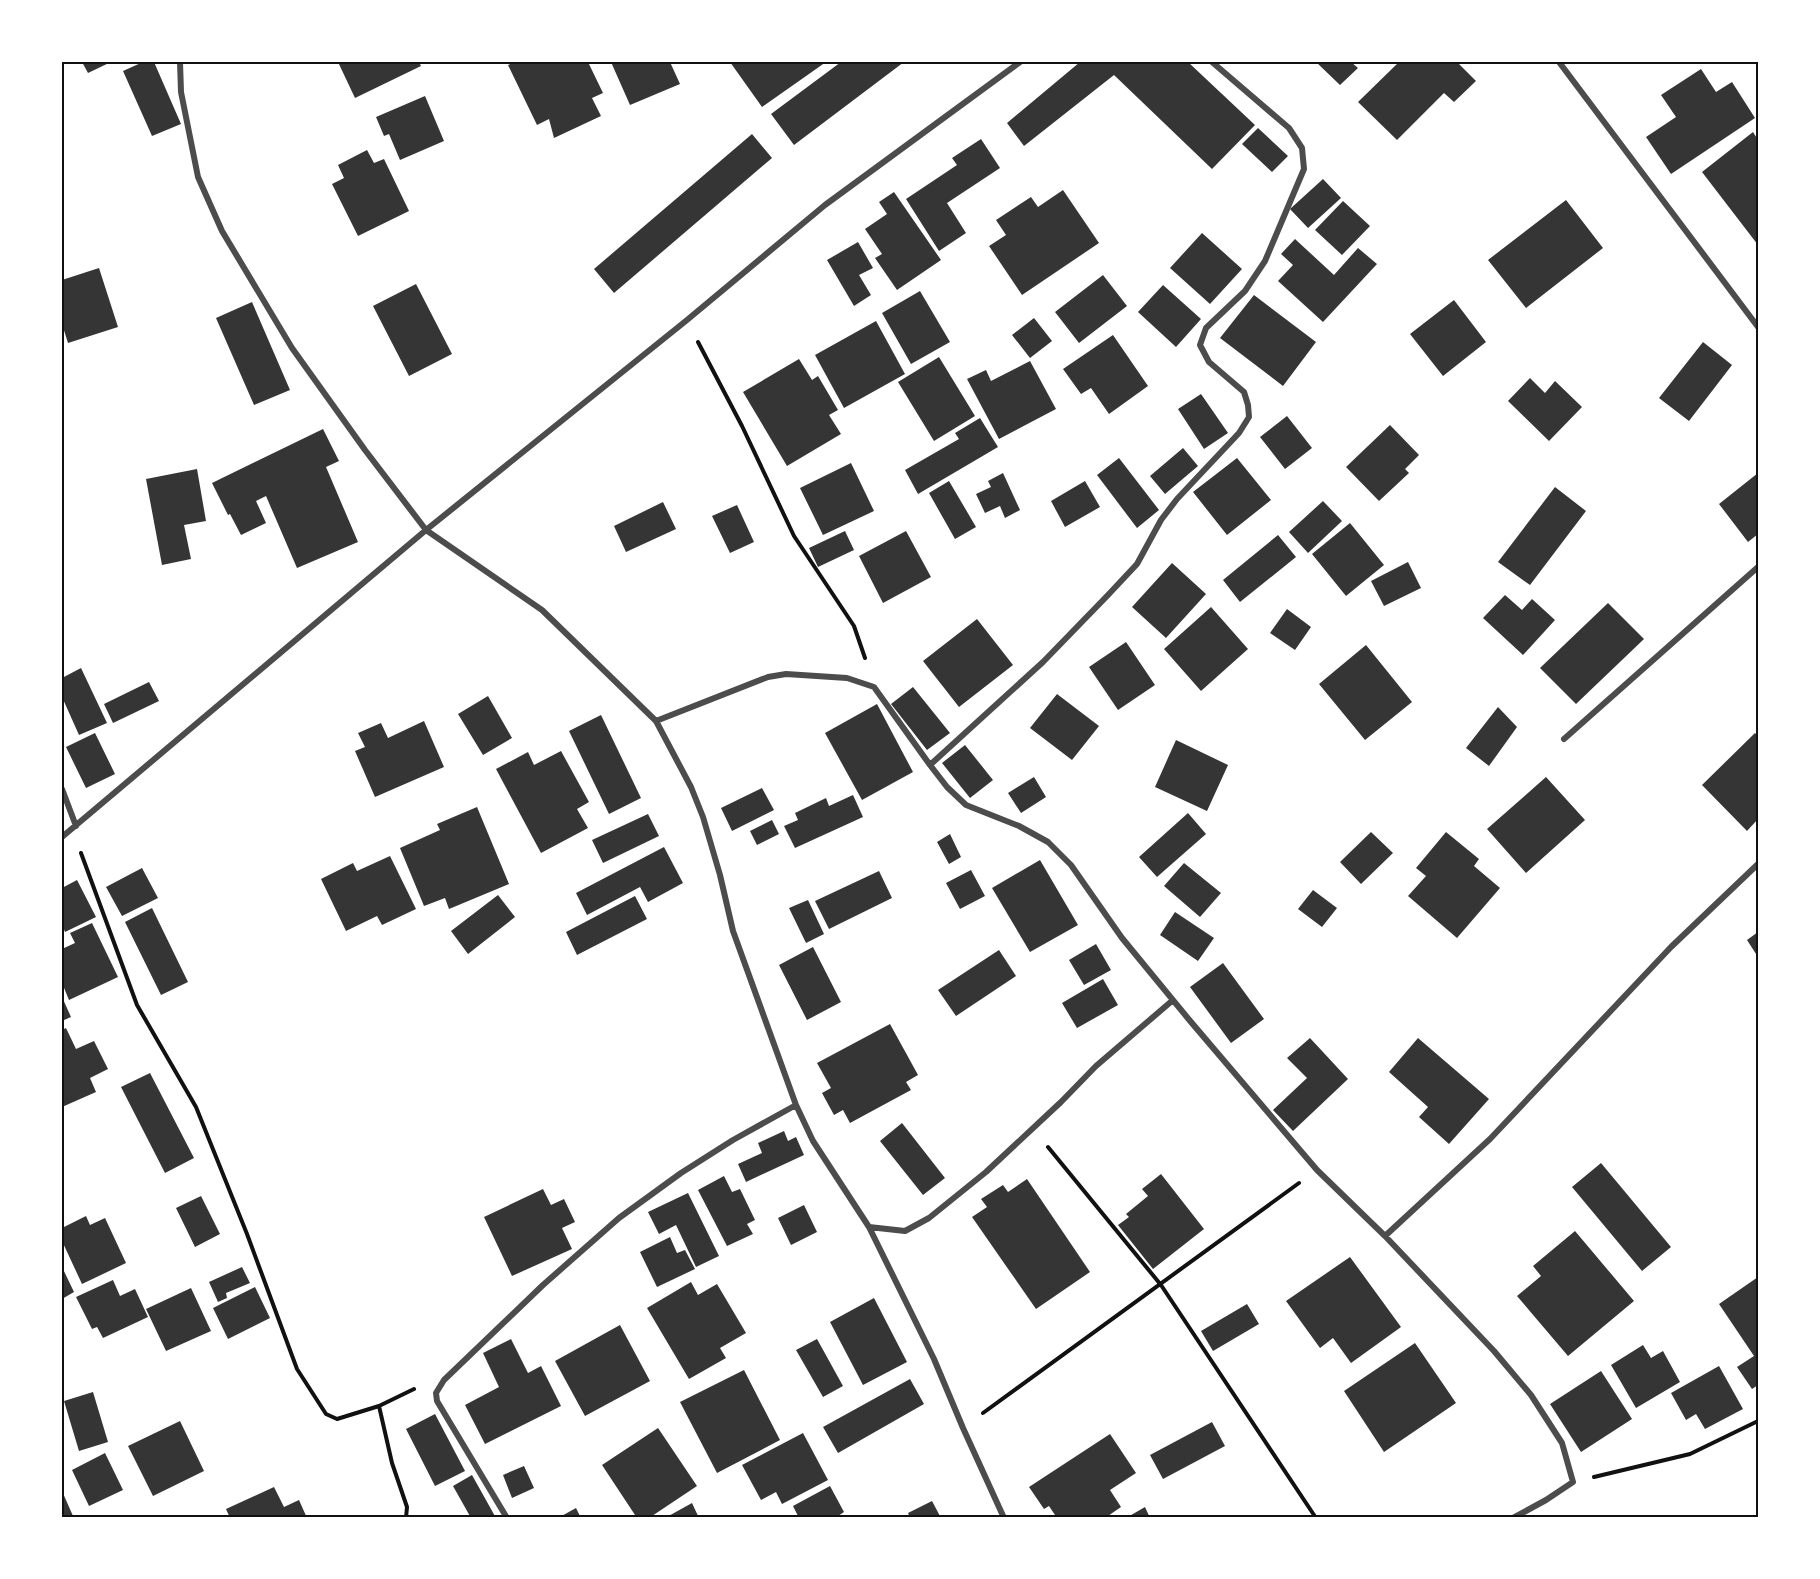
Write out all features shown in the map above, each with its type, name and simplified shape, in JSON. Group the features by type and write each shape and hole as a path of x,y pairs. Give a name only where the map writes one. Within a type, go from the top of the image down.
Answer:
{"street":[{"path":"180,62 181,92 198,177 222,231 292,348 365,450 426,530 542,610 656,721 691,787 703,816 733,931 796,1106 813,1141 869,1227 934,1359 1004,1518"},
{"path":"62,837 426,530 687,320 825,205 1020,62"},
{"path":"930,765 1043,662 1137,564 1161,520 1177,498 1239,433 1249,417 1244,392 1209,362 1200,345 1206,328 1245,291 1264,261 1304,169 1302,148 1289,128 1212,62"},
{"path":"1559,62 1758,327"},
{"path":"1564,740 1758,567"},
{"path":"656,721 768,676 786,674 847,678 874,687 947,787 966,805 1019,826 1048,842 1071,865 1122,938 1317,1170 1385,1236 1494,1351 1531,1395 1562,1443 1573,1482 1513,1518"},
{"path":"62,789 76,826"},
{"path":"1385,1236 1490,1139 1671,947 1758,864"},
{"path":"869,1227 904,1231 928,1218 986,1172 1096,1066 1173,1000"},
{"path":"507,1518 437,1401 436,1393 444,1380 543,1285 619,1218 681,1173 733,1140 796,1106"}],"path":[{"path":"687,320 742,426 794,536 854,626 874,687"},
{"path":"76,826 80,851 137,1005 196,1107 251,1244 297,1369 326,1414 337,1419 380,1406 417,1388 425,1391 437,1401"},
{"path":"1033,1128 1161,1285 1316,1518"},
{"path":"963,1428 1317,1170"},
{"path":"380,1406 392,1463 407,1507 406,1518"},
{"path":"1573,1482 1690,1454 1758,1421"}],"building":[{"path":"82,62 111,62 88,73"},
{"path":"143,62 154,62 181,124 152,136 123,71"},
{"path":"338,62 419,62 421,66 355,98"},
{"path":"515,62 588,62 603,93 592,98 601,116 554,138 549,119 537,125 508,65"},
{"path":"611,62 670,62 680,84 630,105"},
{"path":"730,62 826,62 762,107"},
{"path":"841,62 904,62 794,145 771,114"},
{"path":"1080,62 1188,62 1255,125 1212,169 1114,75 1024,146 1007,123"},
{"path":"1316,62 1351,62 1358,68 1340,85"},
{"path":"1399,62 1457,62 1476,81 1454,102 1444,93 1397,140 1358,102"},
{"path":"1701,69 1716,92 1732,82 1755,118 1671,174 1646,137 1676,117 1661,95"},
{"path":"425,96 444,141 400,160 389,134 384,136 376,117"},
{"path":"1258,128 1288,156 1272,172 1242,144"},
{"path":"1753,132 1758,140 1758,245 1702,172"},
{"path":"752,134 772,158 614,293 594,269"},
{"path":"981,139 1000,168 947,203 966,233 939,251 906,199 957,165 952,158"},
{"path":"367,150 374,163 384,159 409,211 358,236 332,184 344,178 338,165"},
{"path":"1323,179 1341,198 1308,228 1290,209"},
{"path":"1063,190 1099,243 1022,295 989,246 1006,235 996,220 1031,197 1038,207"},
{"path":"894,192 941,260 897,290 875,258 882,254 865,229 887,214 879,202"},
{"path":"1566,200 1603,248 1526,308 1488,260"},
{"path":"1343,201 1370,226 1342,255 1315,230"},
{"path":"1202,233 1242,269 1210,304 1170,268"},
{"path":"1295,239 1334,275 1358,248 1377,264 1323,322 1278,281 1293,265 1281,254"},
{"path":"858,242 873,268 859,275 871,295 854,306 827,260"},
{"path":"99,268 118,327 68,343 62,324 62,280"},
{"path":"1103,275 1127,306 1079,343 1055,312"},
{"path":"416,284 452,354 409,376 373,306"},
{"path":"1163,285 1201,319 1176,347 1138,312"},
{"path":"920,291 950,342 911,364 882,313"},
{"path":"1254,295 1316,342 1283,386 1220,338"},
{"path":"1454,300 1486,342 1443,376 1410,334"},
{"path":"252,302 290,390 254,405 216,318"},
{"path":"1034,318 1052,341 1030,358 1012,335"},
{"path":"876,321 905,374 844,408 815,355"},
{"path":"1113,335 1148,386 1109,414 1091,388 1081,394 1063,369"},
{"path":"1703,342 1732,365 1689,421 1659,398"},
{"path":"939,357 975,416 934,441 898,382"},
{"path":"799,359 812,380 818,376 838,410 829,415 841,434 787,466 743,392"},
{"path":"1030,361 1056,409 999,439 967,379 986,370 991,381"},
{"path":"1530,378 1545,393 1555,381 1582,407 1549,441 1508,401"},
{"path":"1201,394 1228,433 1204,449 1178,409"},
{"path":"1287,416 1312,448 1285,469 1260,437"},
{"path":"980,418 998,447 918,494 905,470 959,439 955,433"},
{"path":"1390,425 1419,455 1405,469 1409,473 1379,501 1346,467"},
{"path":"323,429 339,461 326,467 358,542 297,568 266,496 256,501 266,523 241,535 212,483"},
{"path":"1183,448 1198,466 1165,494 1150,476"},
{"path":"1119,458 1159,510 1137,528 1097,475"},
{"path":"1237,458 1271,500 1227,535 1193,492"},
{"path":"851,463 874,511 823,535 800,488"},
{"path":"197,469 206,521 184,525 191,559 162,565 146,479"},
{"path":"1003,473 1020,510 1005,518 1000,506 985,513 976,494 991,487 988,481"},
{"path":"1758,473 1758,534 1748,542 1719,504"},
{"path":"949,481 976,527 955,539 929,493"},
{"path":"1085,481 1100,507 1065,527 1051,501"},
{"path":"1555,487 1586,511 1530,585 1498,562"},
{"path":"1323,501 1342,521 1308,553 1289,532"},
{"path":"663,502 676,529 626,552 614,526"},
{"path":"737,505 754,542 730,553 712,516"},
{"path":"1350,523 1384,565 1346,596 1312,554"},
{"path":"845,531 854,550 818,567 809,548"},
{"path":"906,531 931,577 883,603 859,556"},
{"path":"1278,535 1296,557 1240,602 1223,580"},
{"path":"1408,562 1421,588 1384,606 1371,581"},
{"path":"1172,563 1206,594 1166,638 1132,607"},
{"path":"1505,595 1522,610 1532,599 1555,620 1523,655 1483,618"},
{"path":"1608,603 1644,639 1576,704 1540,668"},
{"path":"1211,607 1248,649 1201,691 1164,649"},
{"path":"1287,609 1311,627 1295,650 1270,633"},
{"path":"977,619 1013,665 959,707 923,661"},
{"path":"1126,642 1155,685 1118,710 1089,667"},
{"path":"1366,645 1412,702 1365,740 1319,684"},
{"path":"81,668 107,723 79,735 62,697 62,678"},
{"path":"149,682 159,701 113,723 104,704"},
{"path":"913,687 950,733 927,750 891,704"},
{"path":"1057,694 1099,726 1072,760 1030,728"},
{"path":"488,696 512,738 483,755 458,714"},
{"path":"877,704 913,772 862,800 825,733"},
{"path":"1498,707 1517,727 1489,766 1466,748"},
{"path":"601,715 641,798 609,814 569,731"},
{"path":"424,721 444,767 375,797 355,751 365,747 358,733 381,723 388,738"},
{"path":"95,733 115,774 86,788 66,747"},
{"path":"1755,733 1758,736 1758,819 1747,831 1702,785"},
{"path":"1176,740 1228,765 1207,811 1155,787"},
{"path":"965,745 993,780 970,798 942,763"},
{"path":"561,751 589,802 577,809 588,828 541,853 496,769 528,752 534,765"},
{"path":"1034,777 1046,797 1021,813 1008,793"},
{"path":"1546,777 1585,820 1526,873 1487,829"},
{"path":"762,788 774,810 732,831 721,808"},
{"path":"853,795 863,817 795,848 784,826 798,820 795,813 826,798 829,806"},
{"path":"477,807 509,884 449,909 445,898 424,906 400,848 440,830 437,824"},
{"path":"1188,813 1206,834 1157,877 1139,857"},
{"path":"648,814 659,836 603,863 592,840"},
{"path":"772,820 779,834 757,845 750,831"},
{"path":"1371,832 1393,853 1361,884 1340,862"},
{"path":"1446,832 1479,859 1474,866 1500,888 1457,938 1408,896 1426,876 1416,868"},
{"path":"950,834 961,857 949,864 937,842"},
{"path":"664,847 683,883 648,902 640,887 587,915 576,893"},
{"path":"390,856 416,909 382,925 377,916 346,931 321,879 353,863 357,871"},
{"path":"1040,860 1078,925 1030,952 992,888"},
{"path":"1184,863 1221,893 1200,917 1164,886"},
{"path":"142,868 158,898 122,916 106,887"},
{"path":"971,870 985,896 960,909 946,883"},
{"path":"879,871 892,898 829,929 815,901"},
{"path":"77,880 96,917 65,932 62,924 62,888"},
{"path":"1313,890 1337,908 1322,927 1298,909"},
{"path":"498,895 515,917 468,954 451,931"},
{"path":"635,896 647,919 577,955 566,932"},
{"path":"808,900 824,934 806,943 789,908"},
{"path":"152,908 188,982 161,995 125,922"},
{"path":"1175,912 1214,938 1198,961 1160,935"},
{"path":"92,923 118,977 69,1000 62,983 62,949 75,943 70,933"},
{"path":"1758,932 1758,957 1747,940"},
{"path":"1096,944 1111,970 1084,985 1069,960"},
{"path":"813,947 841,1002 807,1020 779,965"},
{"path":"999,950 1016,976 956,1016 938,990"},
{"path":"1223,963 1264,1019 1231,1043 1190,987"},
{"path":"1103,979 1118,1005 1077,1028 1062,1003"},
{"path":"62,997 71,1017 62,1021"},
{"path":"890,1024 918,1075 906,1082 911,1090 850,1123 843,1110 834,1115 822,1093 831,1088 817,1063"},
{"path":"66,1028 76,1049 94,1041 108,1069 90,1078 96,1092 62,1107 62,1030"},
{"path":"1310,1038 1348,1079 1293,1131 1273,1110 1307,1078 1287,1058"},
{"path":"1418,1038 1489,1099 1449,1144 1419,1117 1428,1107 1389,1072"},
{"path":"150,1073 194,1158 165,1173 121,1087"},
{"path":"902,1123 945,1178 923,1195 880,1141"},
{"path":"784,1131 788,1141 796,1137 804,1155 746,1182 738,1164 762,1153 758,1143"},
{"path":"1601,1163 1671,1247 1642,1271 1572,1187"},
{"path":"1161,1174 1204,1229 1153,1269 1118,1225 1129,1217 1126,1214 1148,1196 1142,1189"},
{"path":"724,1176 732,1192 740,1189 755,1220 747,1224 753,1234 727,1246 698,1190"},
{"path":"1027,1179 1090,1272 1036,1309 972,1217 987,1207 981,1199 1003,1185 1008,1192"},
{"path":"543,1189 551,1205 564,1199 575,1222 562,1228 572,1249 512,1276 484,1217"},
{"path":"688,1193 719,1256 696,1267 676,1225 659,1234 648,1212"},
{"path":"201,1196 220,1234 195,1247 176,1208"},
{"path":"804,1205 817,1232 791,1245 778,1218"},
{"path":"86,1216 90,1225 105,1218 126,1263 82,1284 62,1241 62,1228"},
{"path":"1575,1231 1634,1301 1568,1356 1517,1296 1541,1276 1533,1266"},
{"path":"670,1237 677,1253 685,1250 695,1269 657,1287 640,1252"},
{"path":"1350,1257 1401,1327 1351,1363 1333,1338 1320,1348 1286,1301"},
{"path":"62,1267 74,1292 62,1299"},
{"path":"242,1267 250,1283 226,1293 227,1298 218,1302 209,1282"},
{"path":"1758,1277 1758,1385 1752,1389 1737,1367 1754,1356 1719,1304"},
{"path":"113,1280 120,1296 135,1289 148,1317 103,1338 97,1327 92,1329 76,1297"},
{"path":"691,1282 698,1295 717,1284 746,1333 720,1348 726,1358 689,1379 647,1308"},
{"path":"255,1287 270,1318 228,1339 213,1308"},
{"path":"191,1288 211,1331 166,1351 146,1309"},
{"path":"874,1298 907,1362 863,1385 830,1322"},
{"path":"1247,1304 1259,1324 1213,1351 1201,1331"},
{"path":"620,1325 650,1381 585,1416 555,1361"},
{"path":"511,1339 528,1373 541,1366 561,1406 485,1444 465,1405 499,1387 483,1353"},
{"path":"817,1339 843,1386 823,1397 796,1350"},
{"path":"1415,1343 1456,1403 1384,1452 1344,1391"},
{"path":"1643,1345 1651,1358 1663,1351 1680,1382 1636,1408 1611,1365"},
{"path":"1719,1366 1743,1409 1705,1429 1696,1414 1686,1420 1671,1393"},
{"path":"744,1370 780,1440 717,1473 680,1402"},
{"path":"1601,1371 1632,1419 1581,1452 1550,1404"},
{"path":"910,1379 924,1404 838,1453 823,1427"},
{"path":"93,1392 108,1442 79,1451 64,1401"},
{"path":"435,1414 465,1471 435,1486 406,1429"},
{"path":"180,1421 204,1471 153,1496 128,1446"},
{"path":"1212,1422 1225,1446 1163,1479 1150,1455"},
{"path":"658,1428 697,1486 649,1518 637,1518 602,1465"},
{"path":"803,1433 828,1480 782,1504 776,1492 761,1500 742,1465"},
{"path":"1110,1434 1136,1473 1110,1490 1121,1507 1105,1518 1057,1518 1049,1506 1044,1509 1029,1487"},
{"path":"105,1453 123,1490 89,1506 72,1470"},
{"path":"524,1466 534,1488 512,1498 503,1475"},
{"path":"472,1475 496,1518 471,1518 453,1486"},
{"path":"830,1486 844,1512 835,1518 799,1518 793,1506"},
{"path":"274,1487 284,1507 299,1500 307,1518 230,1518 226,1509"},
{"path":"62,1491 73,1516 70,1518 62,1518"},
{"path":"932,1501 941,1518 910,1518 908,1513"},
{"path":"692,1503 699,1518 665,1518"},
{"path":"1145,1507 1150,1518 1126,1518"},
{"path":"576,1508 581,1518 558,1518"}]}
